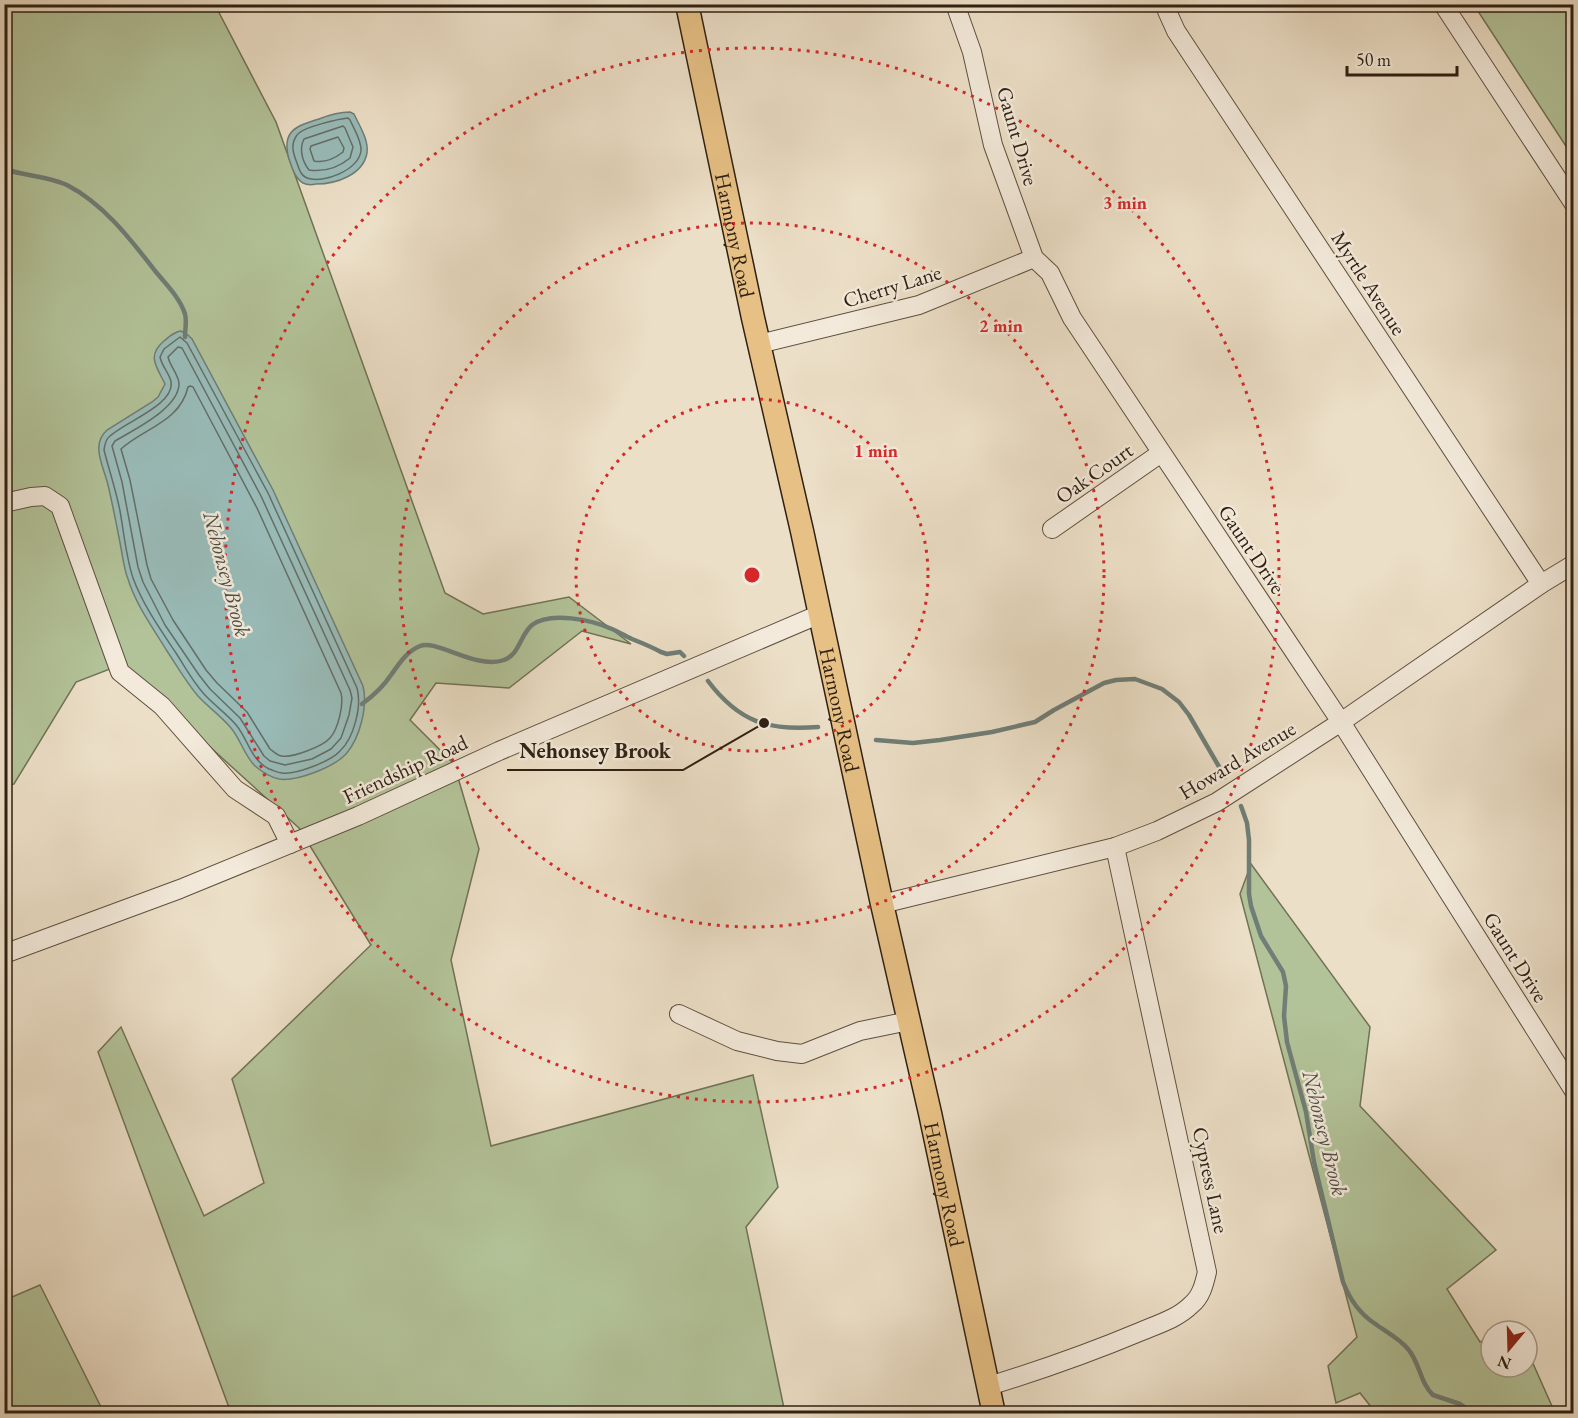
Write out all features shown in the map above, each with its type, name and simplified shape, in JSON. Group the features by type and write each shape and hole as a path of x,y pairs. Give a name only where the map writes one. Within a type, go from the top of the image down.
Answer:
{"main road":[{"name":"Harmony Road","path":"687,4 759,344 938,1148 994,1413"}],"street":[{"name":"Gaunt Drive","path":"955,4 972,51 993,145 1034,258 1050,273 1072,318 1341,722 1574,1091"},
{"name":"Myrtle Avenue","path":"1166,4 1176,31 1541,584"},
{"path":"1443,4 1574,204"},
{"name":"Cherry Lane","path":"759,344 919,305 1034,258"},
{"name":"Oak Court","path":"1052,529 1161,453"},
{"path":"4,503 45,496 60,506 120,672 162,706 235,789 276,816 290,844"},
{"name":"Howard Avenue","path":"882,904 1115,847 1157,831 1217,802 1341,722 1541,584 1574,564"},
{"name":"Friendship Road","path":"4,954 180,889 358,816 499,751 820,614"},
{"name":"Cypress Lane","path":"989,1386 1112,1344 1176,1316 1192,1305 1203,1290 1207,1272 1115,847"},
{"path":"679,1014 736,1041 777,1052 802,1054 860,1031 909,1021"}],"green space":[{"path":"5,5 215,5 276,122 445,593 483,614 569,597 631,644 582,631 509,688 436,683 410,720 454,764 479,849 451,960 491,1146 753,1075 778,1187 746,1227 785,1413 231,1413 98,1052 121,1027 204,1216 264,1183 232,1079 371,945 299,828 120,665 76,682 14,784 5,787"},
{"path":"1474,5 1573,5 1573,157"},
{"path":"1251,864 1370,1027 1360,1106 1496,1250 1447,1289 1479,1340 1479,1379 1539,1379 1539,1377 1555,1413 1376,1413 1360,1393 1336,1403 1328,1366 1357,1337 1240,894"},
{"path":"40,1285 104,1413 5,1413 5,1300"}],"water":[{"path":"350,112 354,114 367,148 360,167 348,177 332,182 313,185 300,181 293,169 287,150 287,142 292,131 303,124 334,114"},
{"path":"181,331 192,339 273,490 363,686 364,712 359,731 351,747 333,764 305,776 279,779 263,772 251,762 231,728 198,696 182,674 131,589 100,456 99,442 107,430 158,397 165,384 156,367 155,352 168,337"}],"waterway":[{"name":"Nehonsey Brook","path":"4,169 67,185 105,212 127,235 176,297 185,314 185,337"},
{"name":"Nehonsey Brook","path":"362,704 381,687 407,655 420,646 436,647 481,661 504,660 517,649 532,625 549,618 571,618 594,623 661,652 667,654 680,652 684,656"},
{"name":"Nehonsey Brook","path":"876,740 913,743 940,740 992,732 1035,722 1104,683 1135,679 1162,689 1179,702 1225,777"},
{"name":"Nehonsey Brook","path":"708,681 731,706 756,721 784,727 818,727"},
{"name":"Nehonsey Brook","path":"1241,806 1247,823 1249,840 1251,906 1261,936 1283,972 1286,986 1284,1016 1287,1042 1306,1112 1314,1162 1343,1282 1359,1310 1408,1349 1425,1385 1433,1395 1460,1404 1475,1414"}],"place":[{"name":"Nehonsey Brook","path":"764,723"}]}
